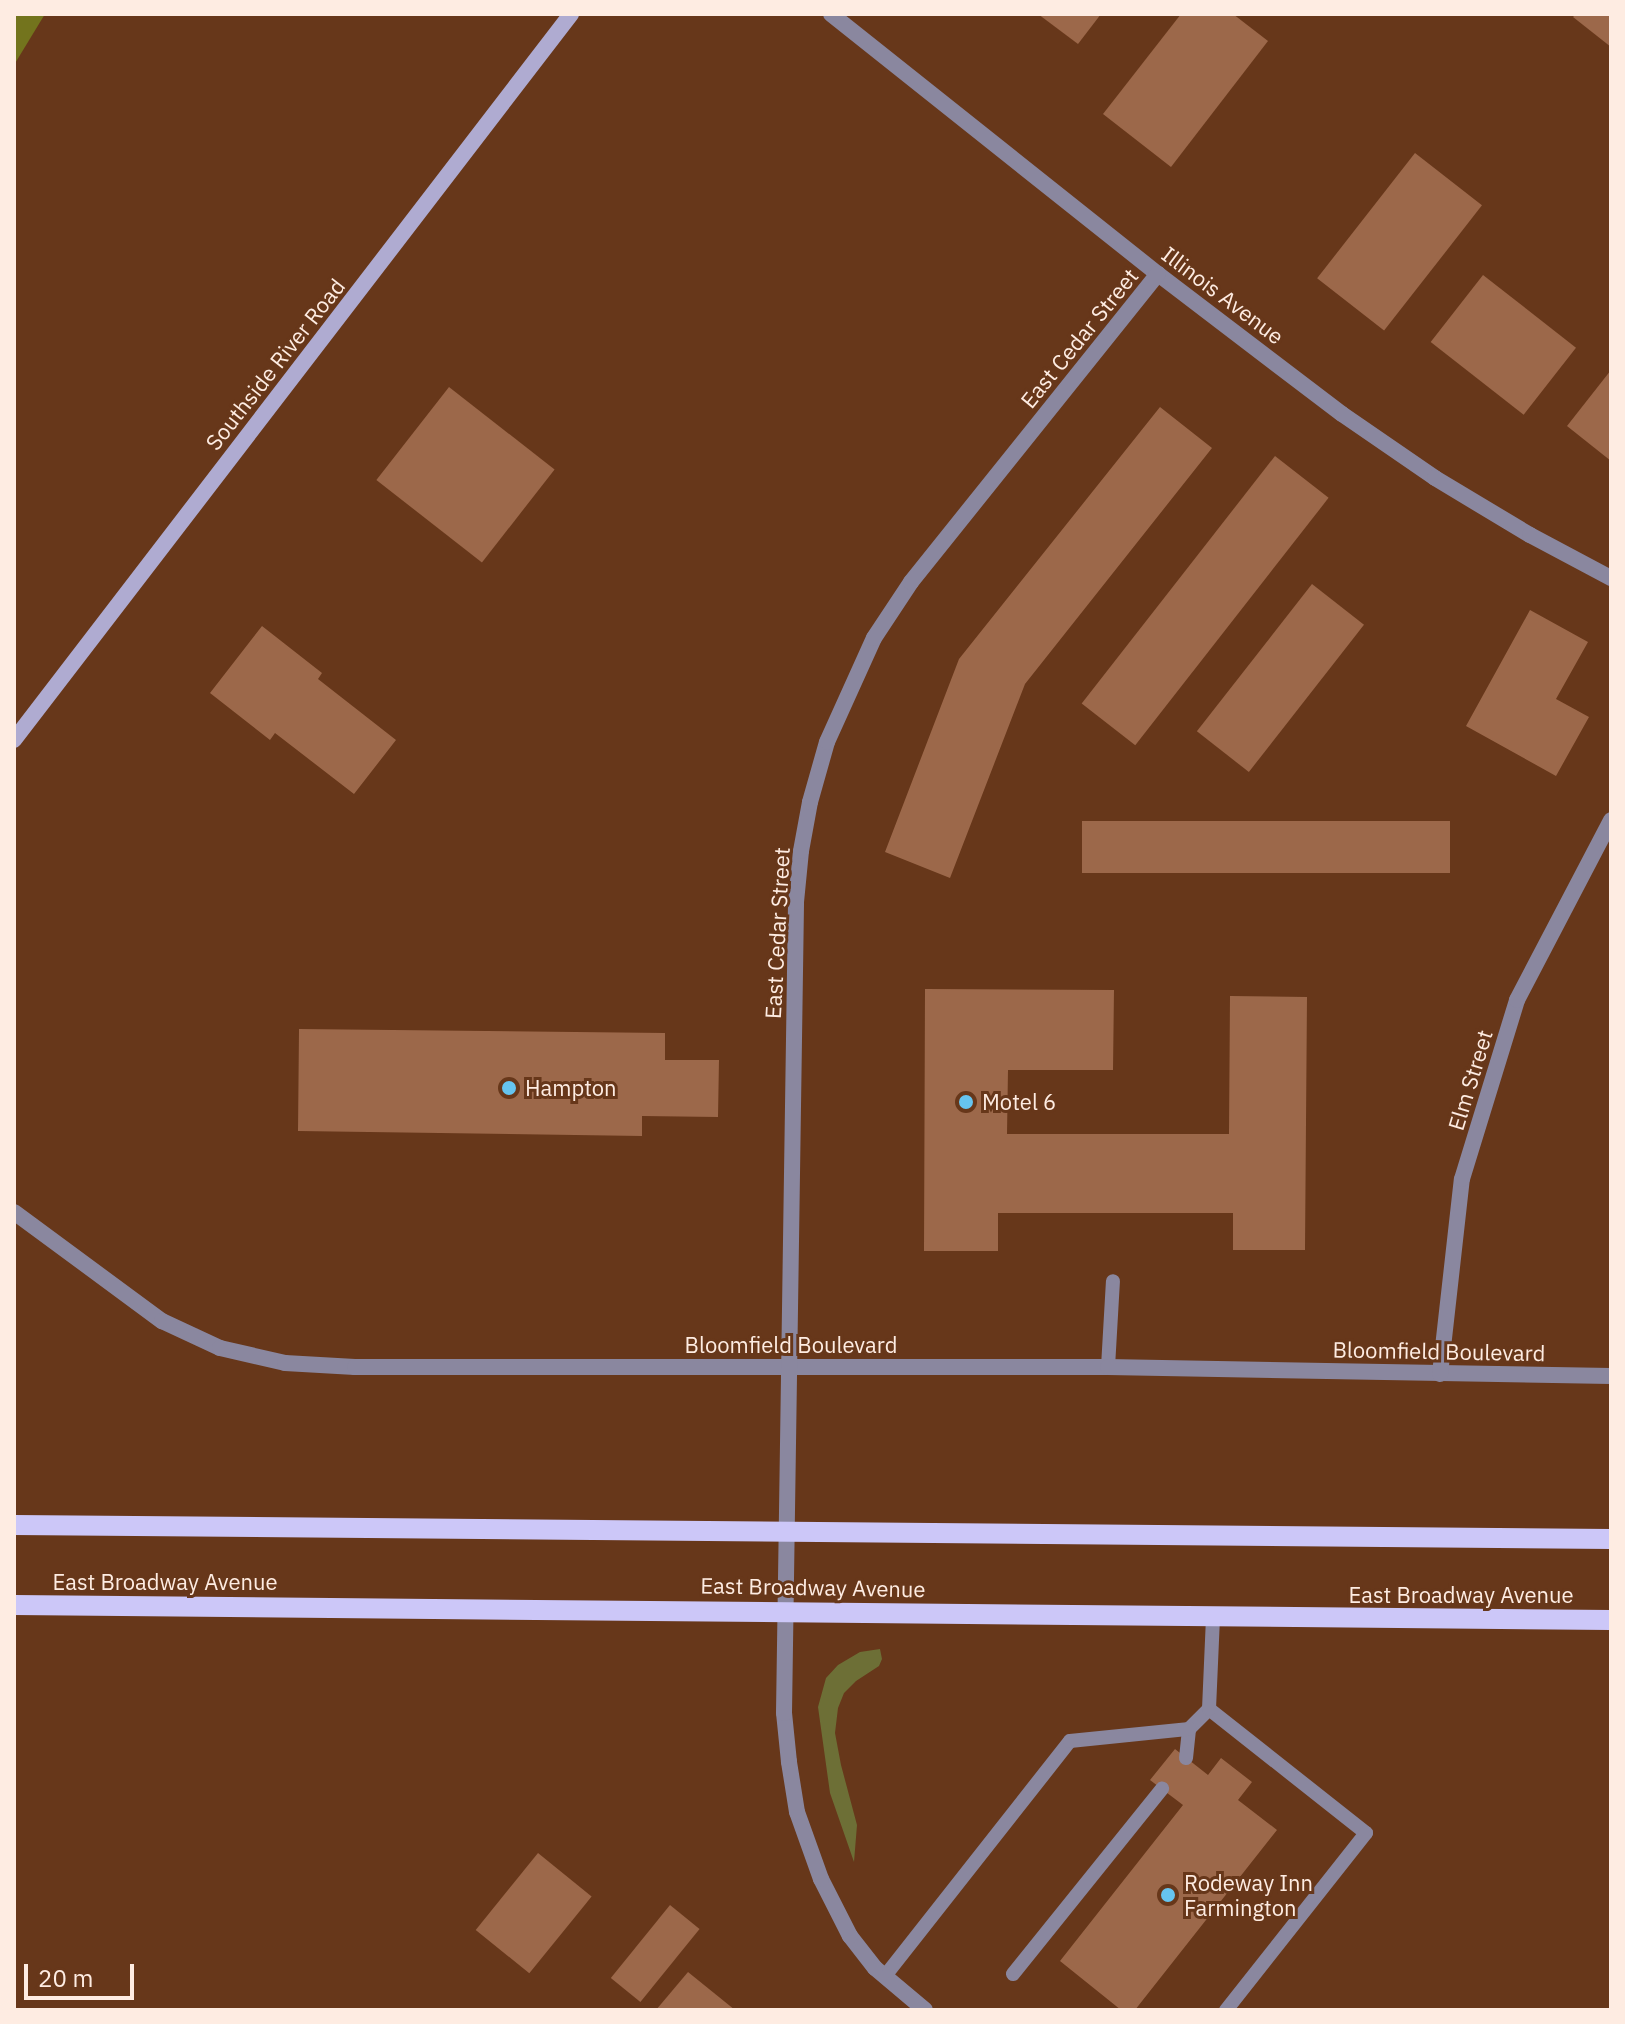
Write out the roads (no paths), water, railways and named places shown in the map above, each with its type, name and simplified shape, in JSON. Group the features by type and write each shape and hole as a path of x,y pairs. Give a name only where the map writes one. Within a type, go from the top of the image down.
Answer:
{"main road":[{"name":"Southside River Road","path":"14,740 571,14"},
{"path":"14,1525 1611,1539"},
{"name":"East Broadway Avenue","path":"14,1605 1611,1620"}],"street":[{"name":"Illinois Avenue","path":"831,14 1158,274 1342,414 1435,478 1611,578"},
{"name":"East Cedar Street","path":"925,2010 885,1976 850,1936 821,1879 797,1812 784,1713 796,902 810,802 827,742 874,638 911,582 1158,274"},
{"name":"Elm Street","path":"1440,1374 1462,1179 1513,1015 1611,820"},
{"name":"Bloomfield Boulevard","path":"14,1212 149,1314 201,1340 267,1360 355,1367 1108,1367 1611,1376"}],"lane":[{"path":"1108,1367 1113,1281"},
{"path":"1186,1758 1189,1729 1209,1709 1213,1616"},
{"path":"1209,1709 1366,1833 1226,2010"},
{"path":"885,1976 1070,1741 1189,1729"},
{"path":"1013,1974 1162,1789"}],"place":[{"name":"Hampton","path":"509,1088"},
{"name":"Motel 6","path":"966,1102"},
{"name":"Rodeway Inn Farmington","path":"1168,1895"}]}
